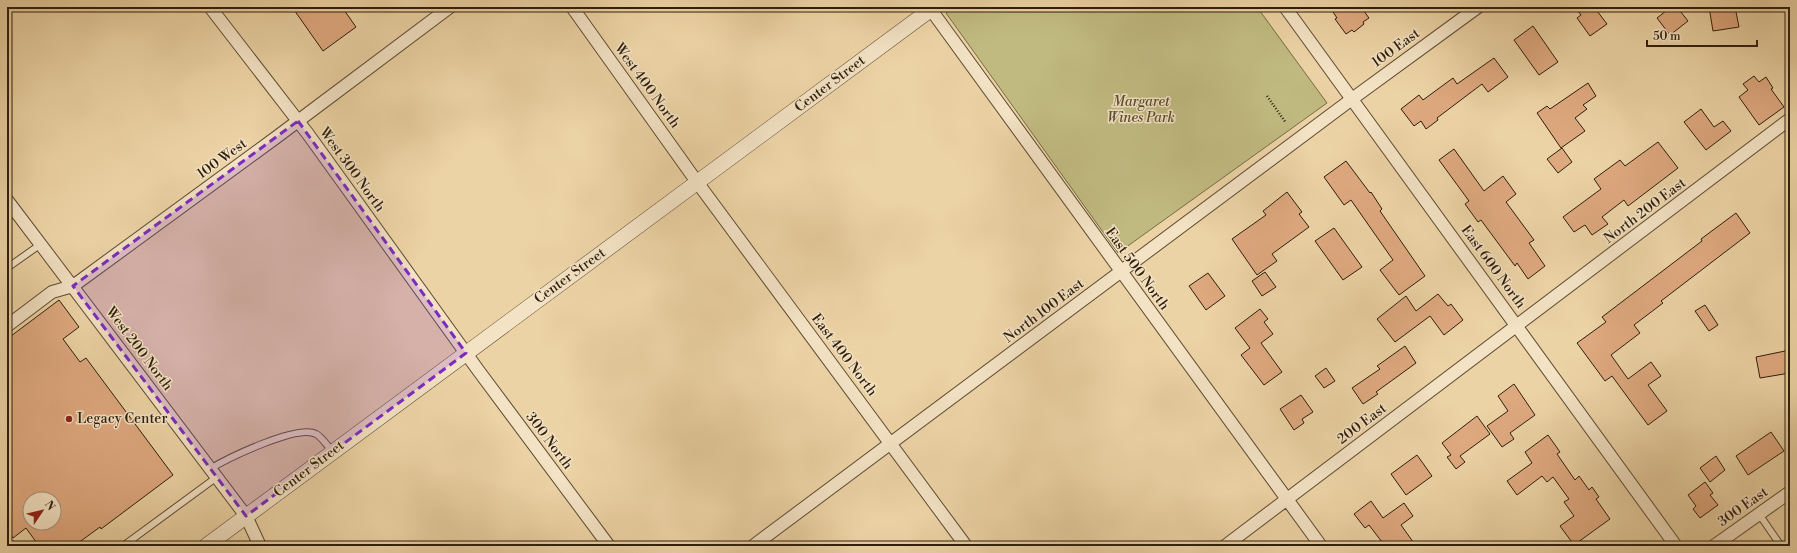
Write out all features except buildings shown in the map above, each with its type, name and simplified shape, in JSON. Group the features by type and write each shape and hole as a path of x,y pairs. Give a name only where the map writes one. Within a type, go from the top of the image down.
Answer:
{"street":[{"name":"West 300 North","path":"210,7 298,121 466,353"},
{"name":"100 West","path":"7,326 52,292 73,286 298,121 450,7"},
{"name":"West 400 North","path":"572,7 697,182"},
{"name":"East 600 North","path":"1285,7 1676,546"},
{"name":"100 East","path":"1352,99 1478,7"},
{"name":"Center Street","path":"206,546 931,8"},
{"name":"East 500 North","path":"931,8 1120,272 1321,546"},
{"name":"North 100 East","path":"753,546 1352,99"},
{"name":"North 200 East","path":"1517,326 1790,119"},
{"name":"East 400 North","path":"697,182 966,546"},
{"name":"West 200 North","path":"7,200 246,516 260,546"},
{"name":"200 East","path":"1225,546 1517,326"},
{"name":"300 North","path":"466,353 609,546"},
{"name":"300 East","path":"1714,546 1790,492"}],"lane":[{"path":"7,268 40,244"},
{"path":"123,546 214,473 228,458 288,435 302,432 316,434 333,452"},
{"path":"1759,514 1782,546"}],"path":[{"path":"1267,96 1286,123"},
{"path":"7,542 15,542 19,546"}],"highlighted area":[{"path":"298,121 466,353 246,516 73,286"}],"green space":[{"name":"Margaret Wines Park","path":"954,7 1257,7 1327,103 1118,253 946,13"}],"place":[{"name":"Legacy Center","path":"69,419"}]}
